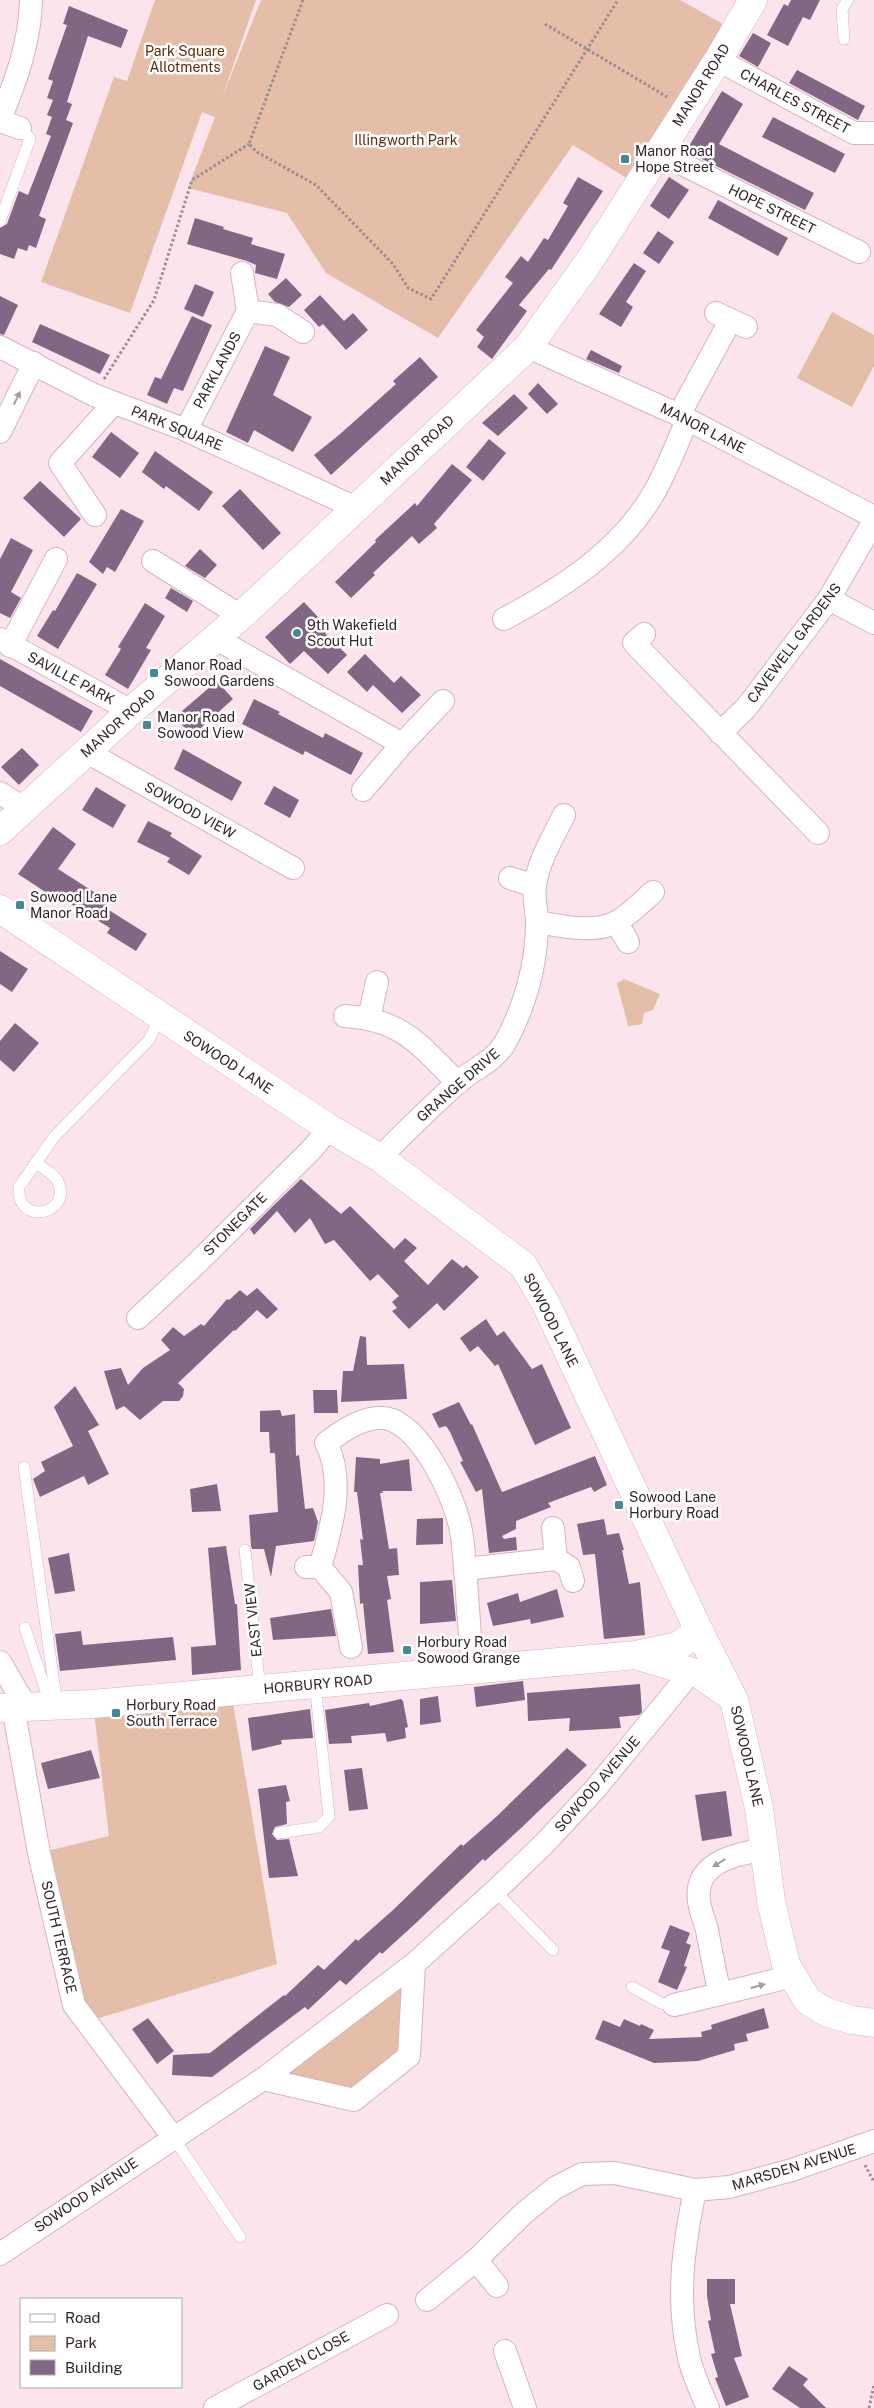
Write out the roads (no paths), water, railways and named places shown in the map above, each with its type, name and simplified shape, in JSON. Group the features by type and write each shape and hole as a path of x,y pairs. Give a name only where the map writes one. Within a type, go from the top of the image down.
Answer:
{"street":[{"path":"7,123 24,54 31,0"},
{"name":"MANOR ROAD","path":"0,831 131,711 241,616 528,346 588,263 718,60 753,0"},
{"name":"CHARLES STREET","path":"718,60 854,133 874,133"},
{"name":"HOPE STREET","path":"658,152 859,252"},
{"path":"242,273 248,311 277,315 303,332"},
{"name":"PARKLANDS","path":"186,430 248,311"},
{"path":"504,619 567,582 601,555 631,525 652,496 683,418 731,320"},
{"name":"MANOR LANE","path":"528,346 683,418 874,516"},
{"name":"PARK SQUARE","path":"0,347 104,399 186,430 356,508"},
{"path":"0,432 34,363"},
{"path":"95,515 60,463 104,399"},
{"name":"CAVEWELL GARDENS","path":"720,733 746,708 830,599 874,521"},
{"name":"SAVILLE PARK","path":"56,559 5,643 131,711"},
{"path":"153,561 241,616"},
{"path":"830,599 874,622"},
{"path":"644,634 634,642 818,833"},
{"path":"215,638 402,744"},
{"path":"363,790 402,744 443,701"},
{"name":"SOWOOD VIEW","path":"87,752 293,868"},
{"path":"0,793 25,809"},
{"name":"GRANGE DRIVE","path":"380,1158 407,1129 458,1083 490,1062 504,1045 513,1027 529,980 537,922 535,886 548,846 564,815"},
{"path":"510,878 535,886"},
{"path":"537,922 574,928 597,927 616,922 653,892"},
{"name":"SOWOOD LANE","path":"0,909 329,1128 380,1158 523,1265 546,1304 699,1631 734,1700 759,1808 765,1849"},
{"path":"616,922 628,942"},
{"path":"369,1018 377,982"},
{"path":"345,1016 369,1018 384,1022 428,1050 458,1083"},
{"name":"STONEGATE","path":"138,1318 194,1266 313,1148 329,1128"},
{"path":"351,1647 342,1592 313,1567 327,1545 336,1494 331,1453 326,1443 364,1420 378,1417 392,1419 414,1435 445,1485 460,1526 473,1670"},
{"path":"553,1528 556,1559"},
{"path":"465,1569 556,1559 569,1567 573,1582"},
{"name":"HORBURY ROAD","path":"29,1707 93,1704 636,1655 678,1646 699,1631"},
{"name":"HORBURY ROAD","path":"636,1655 688,1669 719,1686 734,1700"},
{"name":"SOUTH TERRACE","path":"0,1662 29,1707 39,1853 74,2005 173,2137"},
{"name":"SOWOOD AVENUE","path":"0,2254 173,2137 263,2079 414,1964 495,1891 596,1788 682,1683 688,1669"},
{"path":"720,1994 700,1908 701,1885 706,1872 718,1862 735,1855 765,1849 771,1901 786,1965 808,2001 826,2012 852,2020 874,2023"},
{"path":"263,2079 354,2100 410,2056 414,1964"},
{"path":"674,2005 793,1976"},
{"name":"MARSDEN AVENUE","path":"427,2300 476,2260 539,2200 555,2188 582,2174 615,2173 695,2190 729,2187 792,2170 874,2141"},
{"path":"695,2190 684,2244 681,2304 689,2359 708,2408"},
{"path":"476,2260 497,2286"},
{"name":"GARDEN CLOSE","path":"215,2408 387,2314"},
{"path":"505,2351 525,2408"}],"lane":[{"path":"844,38 842,9 848,0"},
{"path":"0,221 30,139 7,123"},
{"path":"36,1163 54,1137 149,1040 160,1017"},
{"path":"24,1467 29,1707"},
{"name":"EAST VIEW","path":"245,1550 260,1689"},
{"path":"25,1628 29,1707"},
{"path":"279,1833 318,1827 329,1816 315,1684"},
{"path":"495,1891 553,1950"},
{"path":"632,1987 661,2003 674,2005"},
{"path":"173,2137 240,2237"}],"place":[{"name":"Manor Road Hope Street","path":"625,159"},
{"name":"9th Wakefield Scout Hut","path":"297,633"},
{"name":"Manor Road Sowood Gardens","path":"154,673"},
{"name":"Manor Road Sowood View","path":"147,725"},
{"name":"Sowood Lane Manor Road","path":"20,905"},
{"name":"Sowood Lane Horbury Road","path":"619,1505"},
{"name":"Horbury Road Sowood Grange","path":"407,1650"},
{"name":"Horbury Road South Terrace","path":"116,1713"}],"park label":[{"name":"Park Square Allotments","path":"185,59"},
{"name":"Illingworth Park","path":"406,140"}]}
